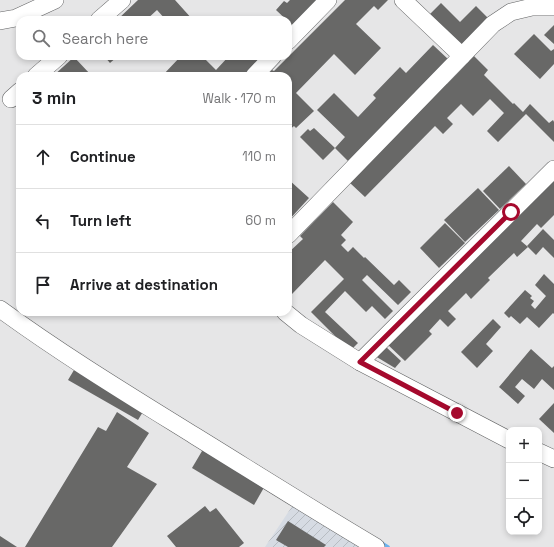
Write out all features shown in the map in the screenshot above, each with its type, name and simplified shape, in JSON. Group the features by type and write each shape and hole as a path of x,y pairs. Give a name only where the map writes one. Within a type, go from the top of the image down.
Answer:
{"street":[{"path":"20,16 55,0"},
{"path":"104,16 122,0"},
{"path":"292,37 328,0"},
{"path":"403,0 462,56"},
{"path":"292,231 493,24 512,12 532,7 554,7"},
{"path":"0,21 16,18"},
{"path":"41,72 54,60"},
{"path":"258,72 269,60"},
{"path":"360,362 554,168"},
{"path":"0,309 44,341 105,380 376,547"},
{"path":"290,316 301,325 360,362 506,438"},
{"path":"542,453 554,459"}],"shaded area":[{"path":"293,505 363,547 265,547"}],"building":[{"path":"138,0 175,0 189,16 162,16 157,10 150,16 121,16"},
{"path":"290,0 322,0 295,28 292,25 292,16 282,16 276,10 284,1 287,3"},
{"path":"345,0 388,0 378,10 374,6 356,24 381,48 355,75 334,54 296,93 314,111 296,128 294,126 292,128 292,72 270,72 272,70 274,71 285,60 292,60 292,53"},
{"path":"441,3 460,22 476,6 490,20 461,49 428,16"},
{"path":"554,25 554,44 544,35"},
{"path":"534,34 551,51 554,49 554,64 540,79 514,54"},
{"path":"433,45 449,60 350,163 335,148 345,137 317,110 334,93 358,117 376,98 373,95 400,67 406,73"},
{"path":"474,56 488,70 484,75 513,104 514,103 523,112 530,104 549,123 553,120 554,142 526,114 498,142 487,131 504,113 490,99 473,116 461,104 447,118 453,124 443,134 435,126 365,197 350,183 420,111 445,81 447,84"},
{"path":"71,60 77,60 88,72 57,72"},
{"path":"177,60 206,60 216,70 225,60 262,60 249,72 166,72"},
{"path":"314,128 335,148 323,160 300,137 308,129 310,131"},
{"path":"509,166 526,184 500,209 483,191"},
{"path":"554,175 554,215 541,228 537,224 521,241 528,247 517,257 514,253 488,278 490,280 471,299 466,293 448,311 456,319 448,327 440,319 429,331 432,334 405,361 386,343"},
{"path":"292,183 309,198 292,217"},
{"path":"478,188 499,210 465,242 444,220"},
{"path":"333,202 353,222 341,235 346,240 341,245 348,252 353,247 394,285 399,280 411,292 398,305 367,275 362,280 393,311 385,319 372,306 366,312 345,291 325,312 358,343 350,351 311,312 344,279 325,260 292,294 292,249 303,239 300,236"},
{"path":"445,223 465,243 439,268 420,248"},
{"path":"543,229 554,240 554,258 543,247 536,255 527,246"},
{"path":"544,274 554,284 554,314 553,313 539,328 527,317 520,324 511,316 509,318 504,313 525,290 532,296 530,298 534,301 531,305 535,309 546,296 535,285"},
{"path":"493,319 501,327 486,344 493,351 477,368 461,352"},
{"path":"385,346 401,361 395,368 375,356"},
{"path":"531,349 552,368 554,366 554,390 542,379 534,389 522,379 515,387 525,396 518,404 499,387"},
{"path":"74,370 144,410 138,420 68,380"},
{"path":"554,403 554,433 539,419"},
{"path":"117,412 149,433 127,467 157,484 112,547 25,547 98,427 106,431"},
{"path":"205,446 266,484 254,505 192,468"},
{"path":"205,506 210,512 216,508 244,543 239,547 176,547 167,536"},
{"path":"288,521 326,545 324,547 288,547 276,540"},
{"path":"0,536 17,547 0,547"}],"waterway":[{"path":"380,542 388,547"}],"route":[{"path":"457,413 360,362 511,212"}]}
